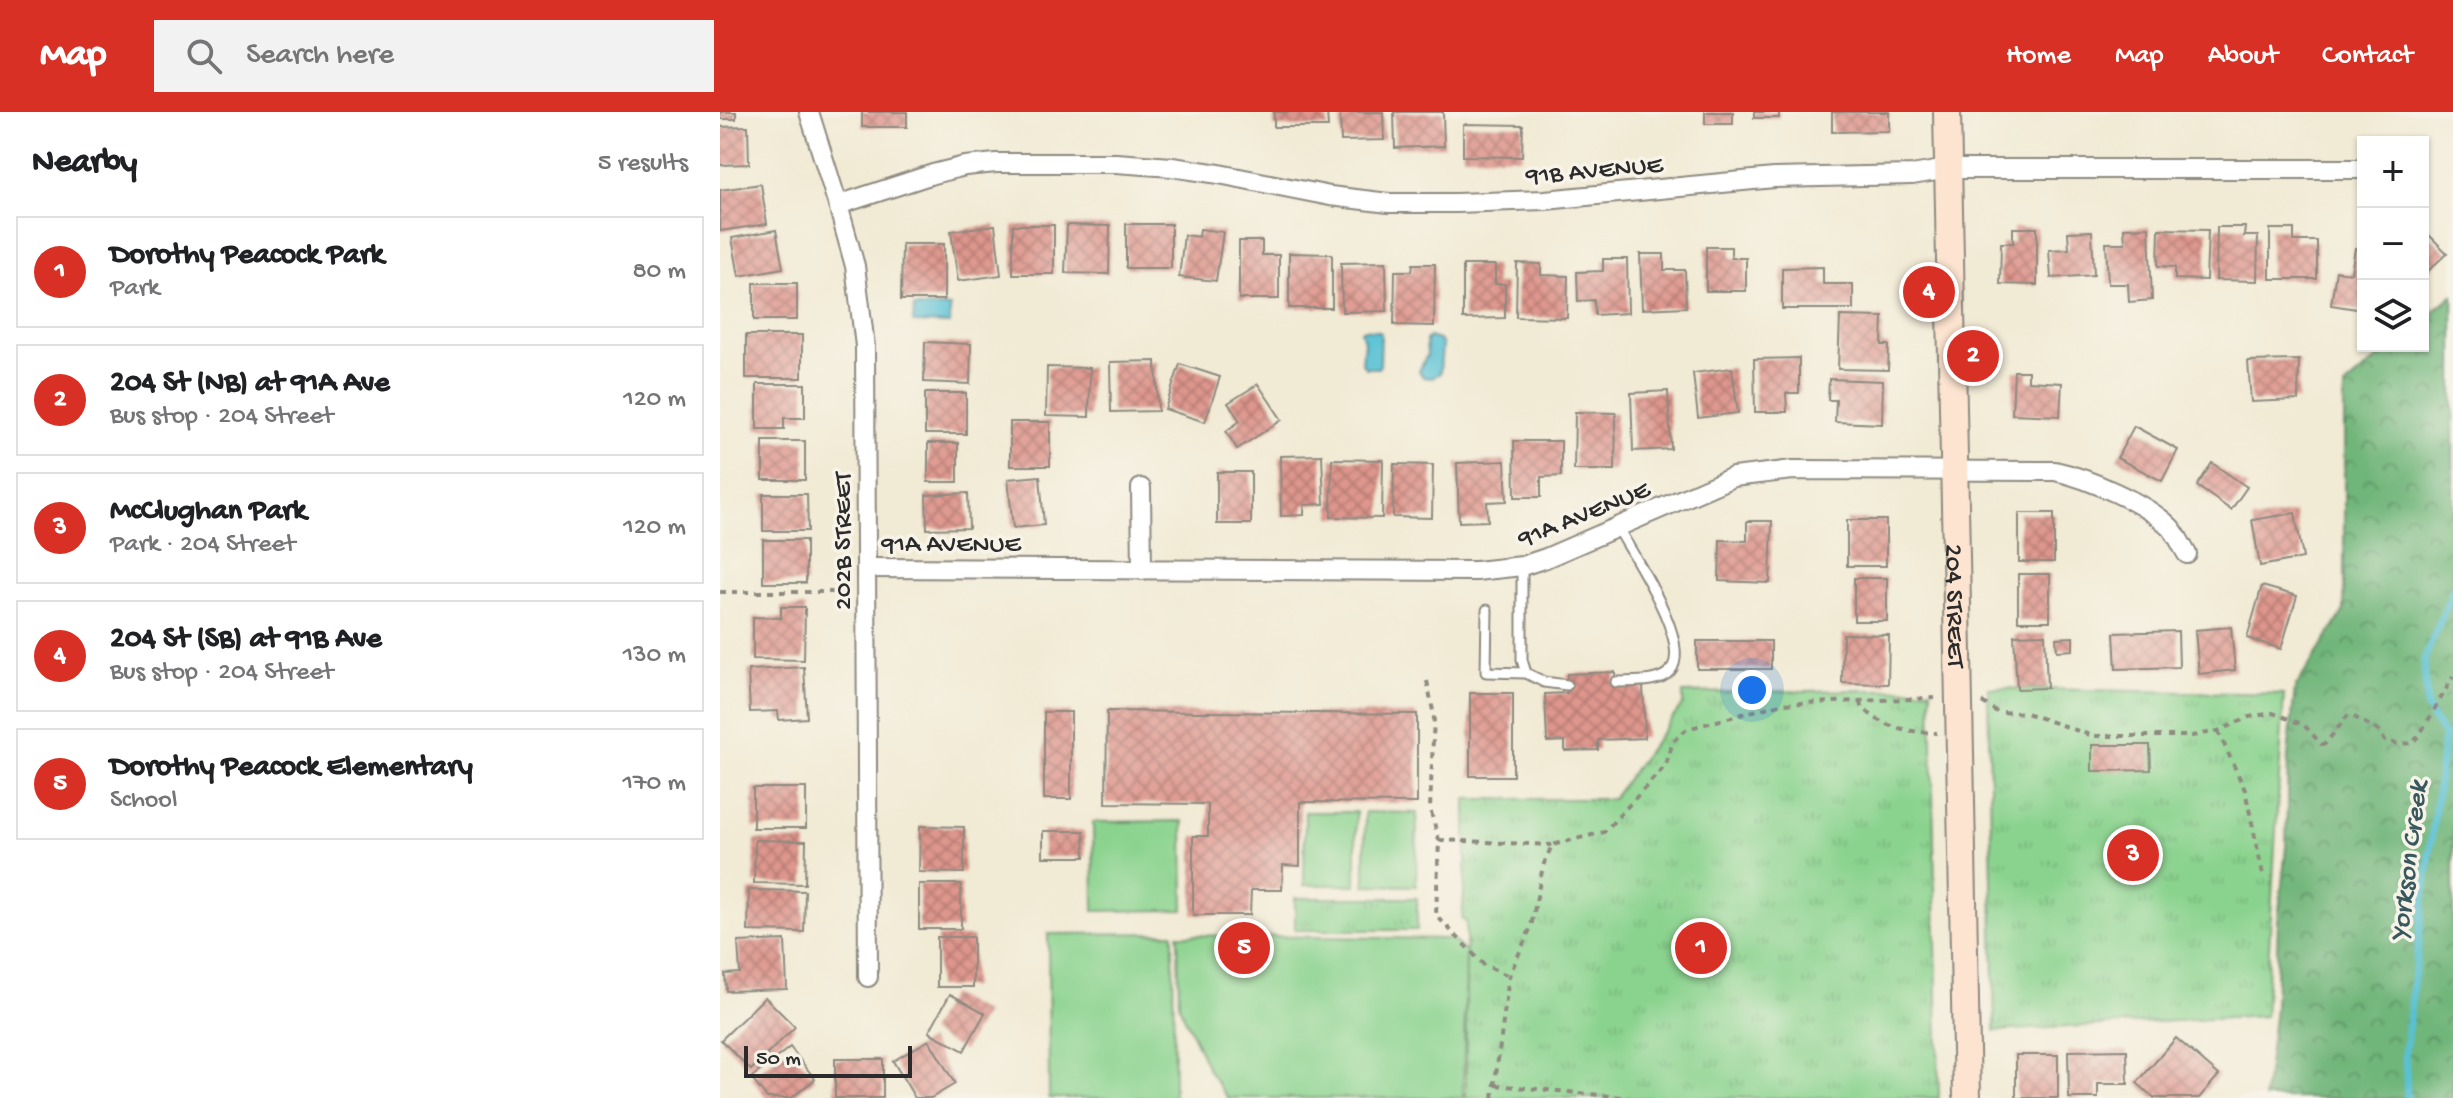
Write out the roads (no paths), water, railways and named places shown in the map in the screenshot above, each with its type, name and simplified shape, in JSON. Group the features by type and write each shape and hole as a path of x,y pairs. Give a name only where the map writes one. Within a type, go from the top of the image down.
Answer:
{"street":[{"name":"202B STREET","path":"809,112 855,266 865,346 868,977"},
{"name":"204 STREET","path":"1947,112 1967,1098"},
{"name":"91B AVENUE","path":"838,205 933,174 996,163 1116,163 1172,167 1330,196 1389,203 1545,200 1774,178 1912,175 1948,169 2357,169"},
{"name":"91A AVENUE","path":"867,568 1476,571 1522,566 1733,477 1793,470 2055,471 2080,476 2152,514 2170,527 2187,554"},
{"path":"1141,488 1142,570"}],"lane":[{"path":"1616,682 1650,680 1669,672 1675,660 1673,631 1618,528"},
{"path":"1522,566 1522,660 1526,673"},
{"path":"1487,610 1486,672 1526,673 1544,682 1567,685"}],"water":[{"path":"914,307 950,307 950,324 913,323"},
{"path":"1361,331 1381,333 1378,368 1366,368 1362,364 1364,342"},
{"path":"1429,337 1439,340 1442,345 1440,373 1432,378 1423,377 1419,371 1427,355 1426,340"}],"waterway":[{"name":"Yorkson Creek","path":"2407,1098 2405,1051 2444,737 2427,708 2424,660 2453,590"}],"place":[{"name":"204 St (SB) at 91B Ave","path":"1929,292"},
{"name":"204 St (NB) at 91A Ave","path":"1973,356"},
{"name":"McClughan Park","path":"2133,855"},
{"name":"Dorothy Peacock Elementary","path":"1244,948"},
{"name":"Dorothy Peacock Park","path":"1701,948"}]}
